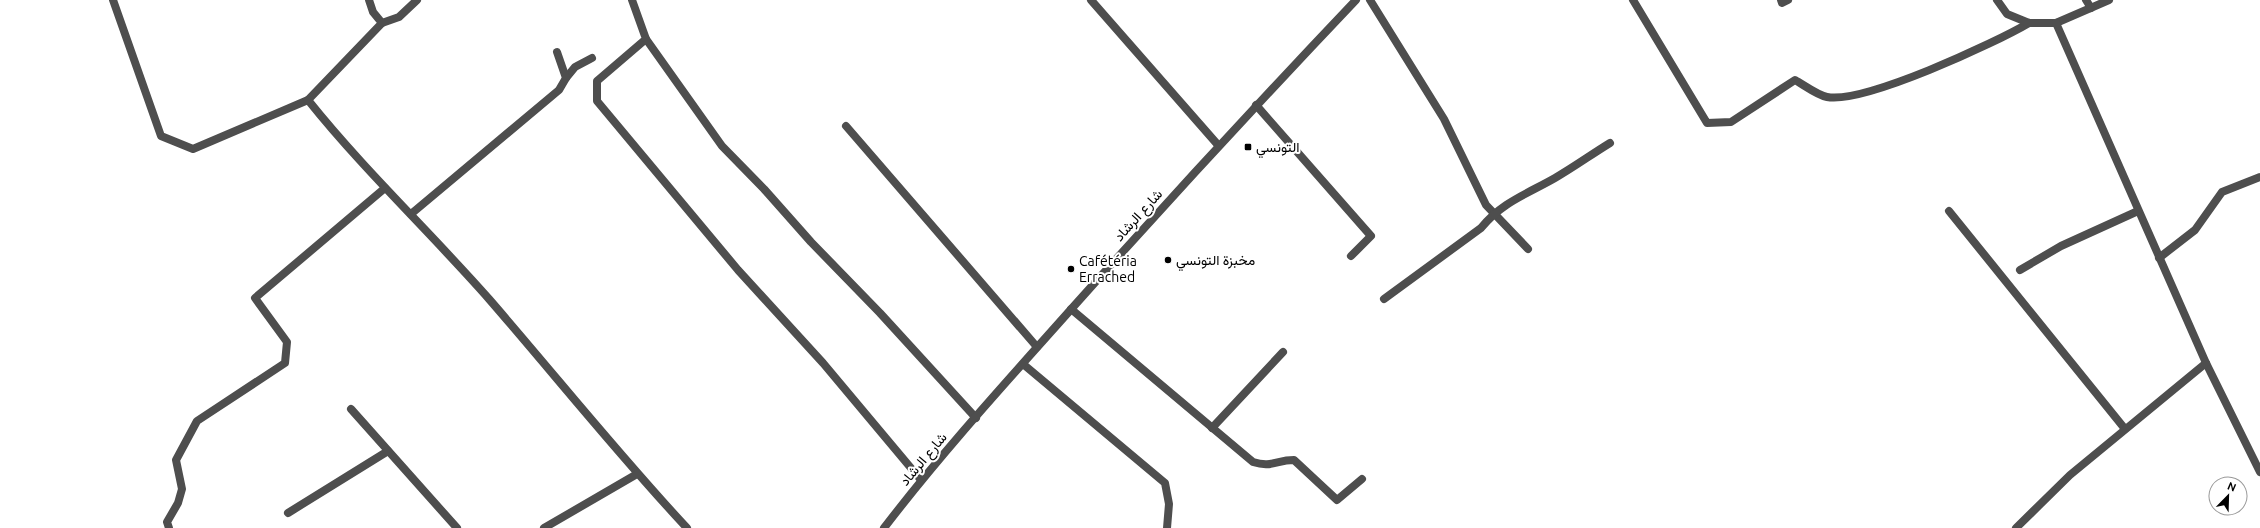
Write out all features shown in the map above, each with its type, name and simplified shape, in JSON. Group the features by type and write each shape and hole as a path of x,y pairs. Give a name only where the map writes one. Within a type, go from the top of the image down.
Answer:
{"street":[{"path":"113,0 161,136 194,150 308,100 382,23 399,17 417,0"},
{"path":"369,0 373,12 382,23"},
{"path":"632,0 646,39 722,146 764,189 811,242 880,313 976,418"},
{"path":"1091,0 1218,145"},
{"name":"شارع الرشاد","path":"884,528 922,480 1037,347 1218,145 1356,0"},
{"path":"1370,0 1444,119 1486,205 1528,249"},
{"path":"1633,0 1707,123 1731,122 1795,80 1827,97 1855,95 1885,87 2006,37 2029,23"},
{"path":"1781,0 1782,2 1788,0"},
{"path":"1997,0 2007,14 2029,23 2056,23 2109,0"},
{"path":"2086,0 2091,8"},
{"path":"2056,23 2206,363 2260,472"},
{"path":"646,39 597,81 597,101 738,270 823,363 922,480"},
{"path":"557,52 566,78"},
{"path":"411,214 559,90 575,67 592,58"},
{"path":"308,100 385,188 489,299 638,474 687,528"},
{"path":"1256,105 1371,236 1352,256"},
{"path":"846,126 1037,347"},
{"path":"1384,299 1481,228 1493,214 1610,143"},
{"path":"2159,258 2195,230 2222,192 2260,177"},
{"path":"169,528 168,522 178,503 182,489 176,460 197,421 285,362 287,342 255,298 385,188"},
{"path":"1949,211 2125,429"},
{"path":"2020,270 2061,246 2138,211"},
{"path":"1071,309 1253,462 1267,466 1282,460 1294,460 1337,500 1362,479"},
{"path":"1212,428 1284,352"},
{"path":"2016,528 2053,490 2206,363"},
{"path":"1023,364 1165,483 1169,504 1167,528"},
{"path":"351,409 456,528"},
{"path":"288,513 388,452"},
{"path":"544,528 638,474"}],"place":[{"name":"التونسي","path":"1248,147"},
{"name":"مخبزة التونسي","path":"1168,260"},
{"name":"Cafétéria Errached","path":"1071,269"}]}
